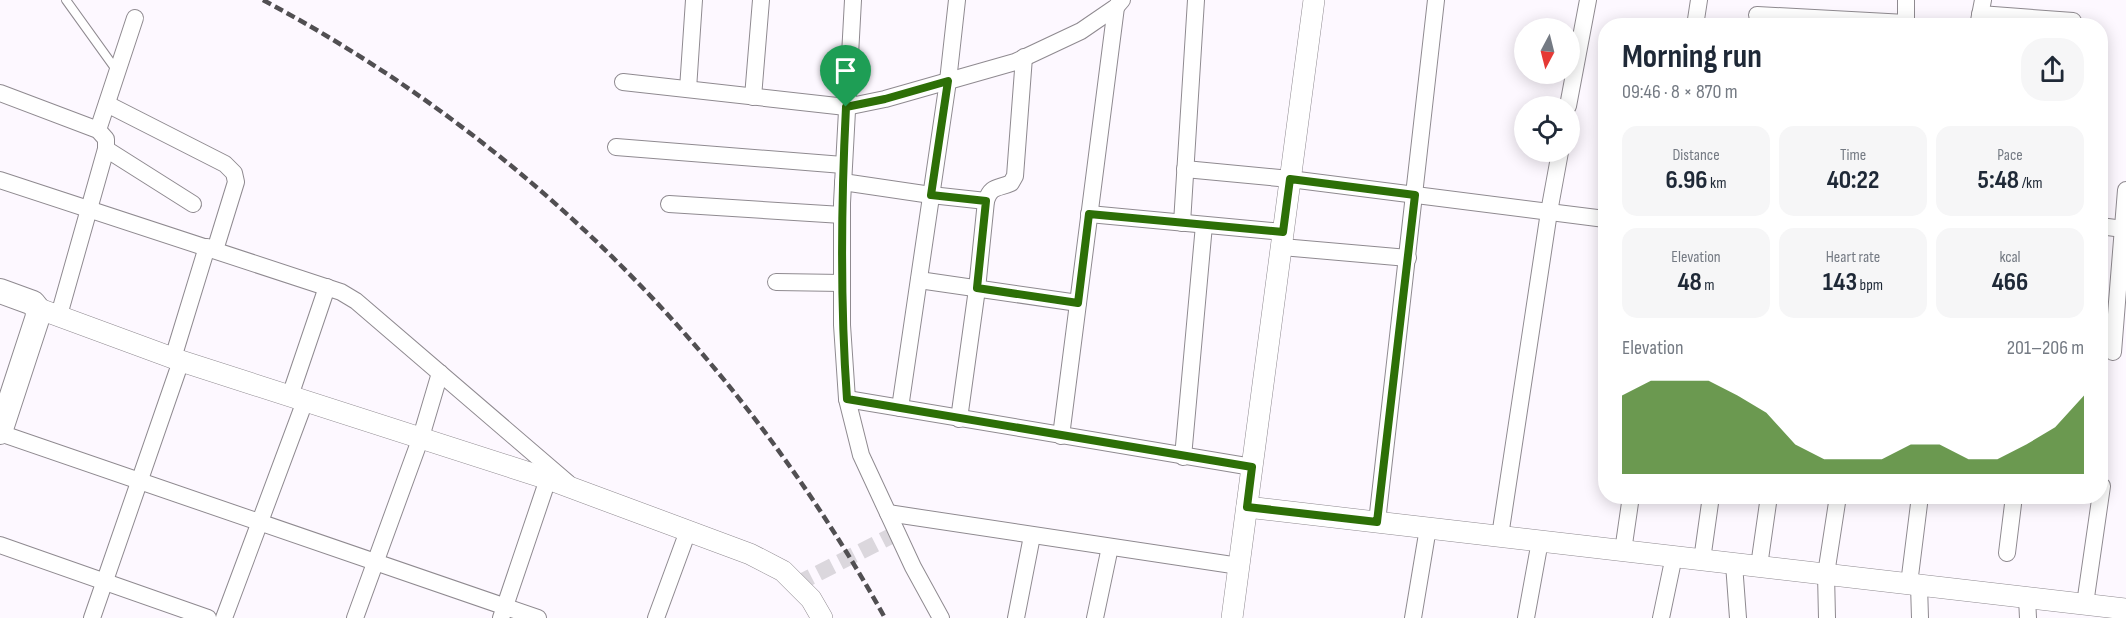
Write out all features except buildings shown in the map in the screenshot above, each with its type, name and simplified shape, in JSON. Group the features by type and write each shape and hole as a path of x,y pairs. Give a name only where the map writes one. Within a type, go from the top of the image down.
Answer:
{"main road":[{"path":"0,291 27,300 48,311 38,322 0,433"}],"street":[{"path":"688,89 694,0"},
{"path":"753,96 761,0"},
{"path":"853,0 842,215 842,325 847,399 861,455 913,567 942,618"},
{"path":"900,408 948,81 957,0"},
{"path":"1182,223 1196,0"},
{"path":"1232,618 1314,0"},
{"path":"1377,522 1436,0"},
{"path":"1570,96 1588,0"},
{"path":"1696,18 1699,0"},
{"path":"1906,0 1906,18"},
{"path":"623,82 846,107 885,99 1024,57 1081,31 1119,4"},
{"path":"1061,436 1119,4"},
{"path":"1757,13 1803,18"},
{"path":"1980,13 2038,18"},
{"path":"98,130 135,18"},
{"path":"959,418 988,192 1011,183 1015,176 1024,57"},
{"path":"0,93 98,130 106,139 106,149 89,209 48,311 177,359 548,479 750,554 783,571 811,599 822,618"},
{"path":"92,618 140,481 211,249 236,182 234,173 225,164 106,104"},
{"path":"616,147 843,165"},
{"path":"106,149 193,204"},
{"path":"1500,536 1558,162"},
{"path":"1185,169 1290,179 1598,218"},
{"path":"0,180 341,292 356,301 576,489"},
{"path":"843,182 986,201"},
{"path":"2113,352 2126,190"},
{"path":"669,204 842,215"},
{"path":"1089,214 1204,225 1408,258"},
{"path":"1183,457 1204,225"},
{"path":"2108,227 2123,229"},
{"path":"919,280 1078,303"},
{"path":"776,282 842,283"},
{"path":"224,618 260,523 298,398 327,287"},
{"path":"355,618 421,437 440,373"},
{"path":"847,399 1252,467"},
{"path":"0,433 375,562 503,612 538,618"},
{"path":"503,612 548,479"},
{"path":"1623,550 1630,504"},
{"path":"1702,560 1710,504"},
{"path":"1759,566 1768,504"},
{"path":"1827,618 1826,574 1837,504"},
{"path":"1919,504 1914,585 1920,618"},
{"path":"2007,553 2013,504"},
{"path":"2085,604 2099,504"},
{"path":"1247,507 1914,585 2028,608 2085,604 2126,609"},
{"path":"888,513 1239,566"},
{"path":"1413,618 1428,528"},
{"path":"656,618 688,531"},
{"path":"1016,618 1032,536"},
{"path":"1526,618 1540,541"},
{"path":"0,545 208,618"},
{"path":"1095,618 1110,547"},
{"path":"1661,618 1674,556"},
{"path":"1734,564 1738,618"}],"lane":[{"path":"66,0 117,71"}],"tunnel":[{"path":"797,584 897,533"}],"railway":[{"path":"263,0 360,57 452,119 538,189 619,264 694,344 764,430 827,522 885,618"}],"route":[{"path":"948,81 931,195 986,201 977,288 1078,303 1089,214 1283,232 1290,179 1415,195 1377,522 1247,507 1252,467 847,399 842,325 842,203 846,107 885,99 948,81"}]}
